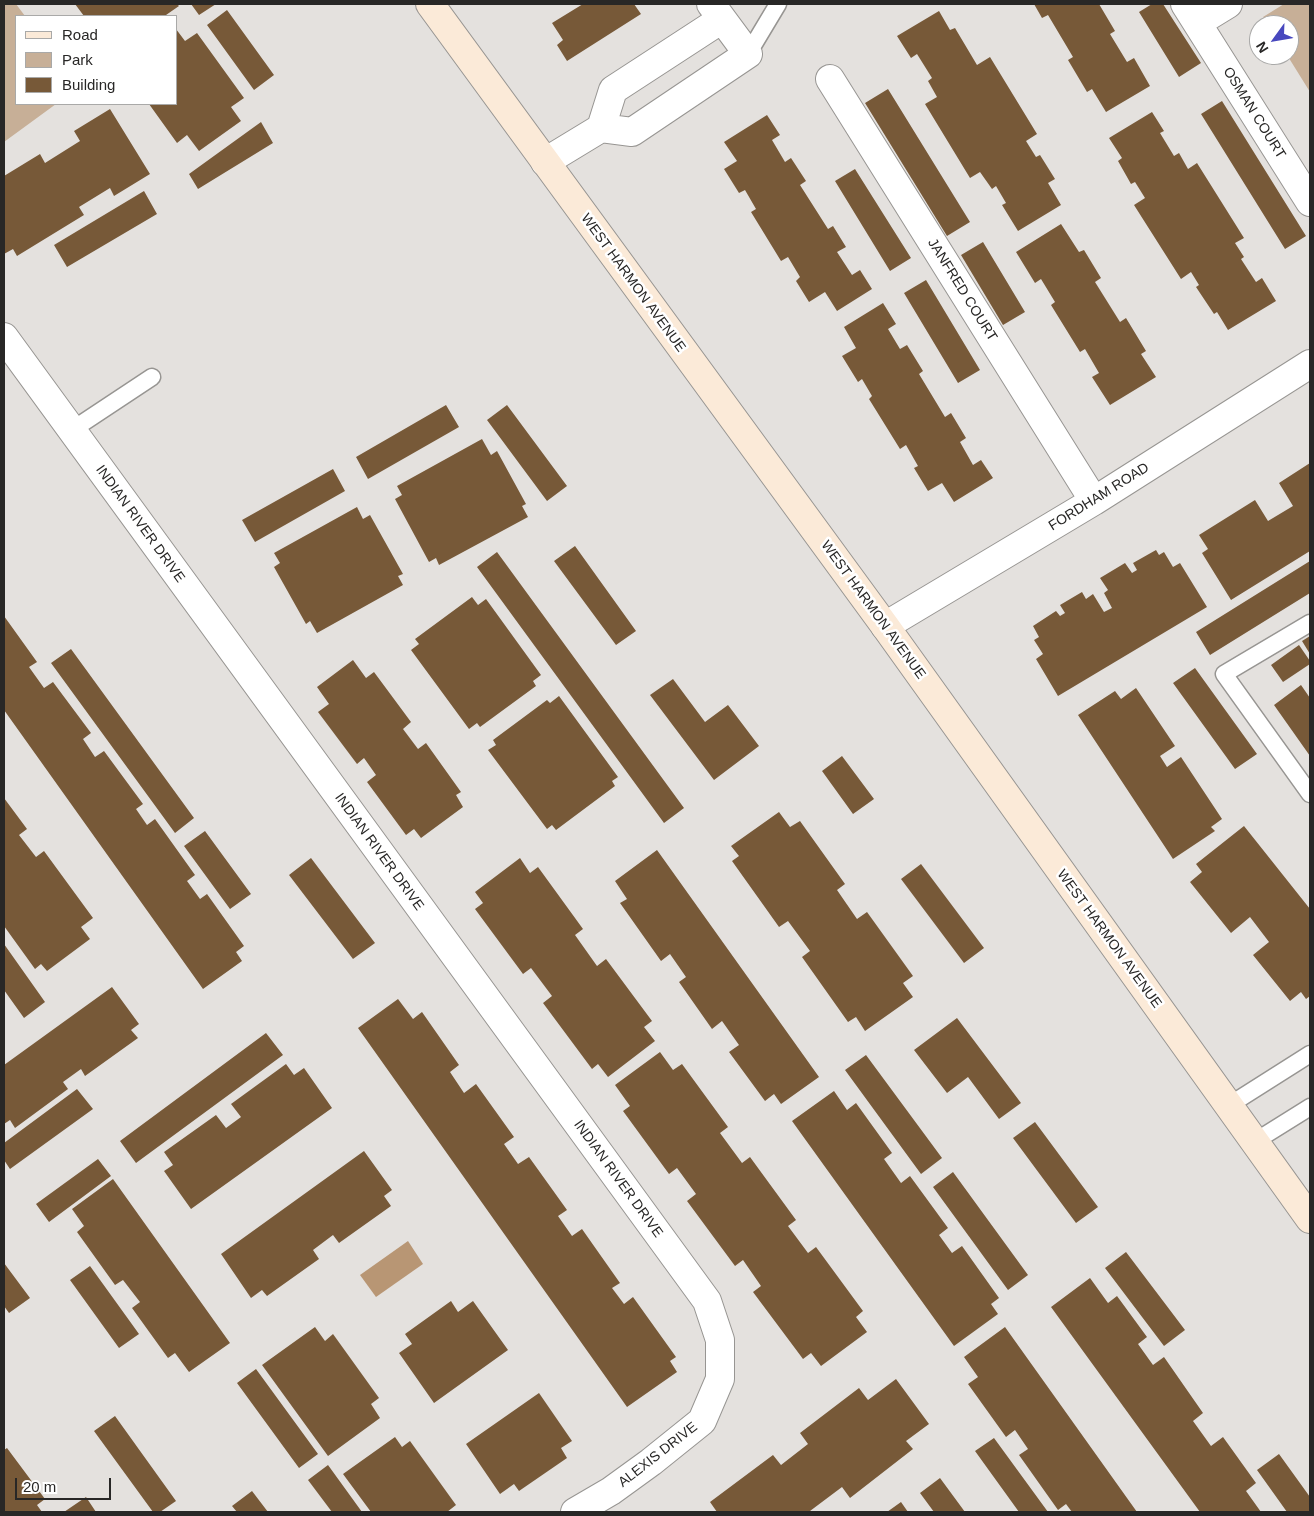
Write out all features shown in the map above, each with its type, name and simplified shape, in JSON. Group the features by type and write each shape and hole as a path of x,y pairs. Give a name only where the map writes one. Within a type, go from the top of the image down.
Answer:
{"main road":[{"name":"WEST HARMON AVENUE","path":"430,4 885,626 1310,1219"}],"street":[{"name":"OSMAN COURT","path":"1228,4 1191,14 1310,202"},
{"path":"545,162 601,128 632,132 748,54 717,11 613,90 601,128"},
{"name":"JANFRED COURT","path":"830,78 1094,501"},
{"name":"INDIAN RIVER DRIVE","path":"4,337 707,1301 720,1340 720,1379"},
{"name":"FORDHAM ROAD","path":"885,626 1094,501 1310,364"},
{"name":"ALEXIS DRIVE","path":"576,1512 627,1479 702,1421 720,1379"}],"lane":[{"path":"748,54 778,4"},
{"path":"72,430 152,377"},
{"path":"1310,623 1224,674 1310,794"},
{"path":"1228,1106 1310,1054"},
{"path":"1254,1142 1310,1107"}],"green space":[{"path":"4,4 16,4 24,15 15,15 15,105 55,105 4,142"},
{"path":"1284,4 1310,4 1310,92 1293,65 1299,65 1299,15 1266,15"}],"shaded area":[{"path":"408,1241 423,1264 376,1297 360,1275"}],"building":[{"path":"75,4 177,4 179,6 166,15 83,15"},
{"path":"191,4 216,4 199,15"},
{"path":"583,4 634,4 641,14 567,61 557,45 563,40 552,23"},
{"path":"1034,4 1099,4 1115,31 1110,34 1127,62 1134,58 1150,86 1106,112 1092,89 1087,92 1068,60 1073,57 1048,15 1042,18"},
{"path":"1152,4 1163,4 1201,63 1179,77 1139,12"},
{"path":"227,10 274,75 254,90 207,25"},
{"path":"939,11 950,30 955,28 977,65 990,57 1037,134 1026,141 1036,157 1040,155 1055,179 1048,183 1061,205 1018,231 1002,205 1006,203 996,186 992,189 980,172 970,178 925,104 937,97 928,81 932,78 917,54 911,58 897,36"},
{"path":"178,32 185,41 197,33 244,98 231,107 241,121 199,151 187,135 177,143 150,105 178,105"},
{"path":"888,89 970,222 947,236 865,103"},
{"path":"1222,101 1306,236 1285,249 1201,114"},
{"path":"110,109 150,174 114,196 110,188 79,207 84,215 17,256 13,249 4,254 4,176 40,154 45,163 80,141 74,131"},
{"path":"1152,112 1164,131 1160,133 1174,156 1179,153 1188,169 1197,163 1244,238 1235,243 1244,257 1241,259 1256,282 1262,278 1276,301 1228,330 1217,312 1214,314 1196,287 1199,285 1191,272 1181,279 1134,205 1145,198 1135,182 1131,184 1118,161 1122,158 1109,138"},
{"path":"767,115 780,135 772,140 785,162 791,158 806,181 800,185 828,229 833,226 846,247 837,252 852,275 860,270 872,289 837,311 825,292 809,302 796,281 800,277 788,257 781,261 751,212 756,209 745,190 739,193 724,169 737,161 724,142"},
{"path":"261,122 273,143 198,189 189,174"},
{"path":"855,169 911,258 890,271 835,181"},
{"path":"144,191 157,214 67,267 54,245"},
{"path":"1061,224 1079,252 1084,250 1101,278 1095,282 1120,322 1126,318 1146,351 1141,354 1156,377 1110,405 1092,377 1099,373 1085,349 1080,352 1051,305 1055,302 1041,279 1035,283 1016,252"},
{"path":"983,242 1025,312 1003,325 961,255"},
{"path":"926,280 980,370 958,383 904,293"},
{"path":"883,303 896,324 888,329 900,349 907,345 923,371 919,374 945,417 951,413 966,438 960,442 973,465 981,460 993,478 954,502 942,483 928,491 914,468 918,466 906,445 900,449 869,399 872,396 862,379 858,382 842,356 856,348 844,327"},
{"path":"446,405 459,427 368,479 356,457"},
{"path":"507,405 567,486 547,501 487,420"},
{"path":"482,439 491,455 497,451 526,504 522,506 528,517 439,565 436,558 429,562 395,499 402,495 397,486"},
{"path":"1310,463 1310,551 1231,600 1202,553 1208,549 1199,535 1255,500 1268,521 1293,506 1279,483"},
{"path":"333,469 345,491 255,542 242,520"},
{"path":"357,507 363,519 370,515 403,574 398,576 403,585 317,633 310,621 306,624 274,567 280,563 274,553"},
{"path":"575,546 636,631 616,645 554,561"},
{"path":"1156,550 1159,555 1164,552 1173,567 1180,563 1207,607 1058,696 1036,659 1043,654 1034,640 1039,637 1033,626 1056,611 1060,616 1065,613 1060,605 1082,592 1086,599 1093,594 1104,612 1112,608 1104,593 1108,590 1100,578 1125,563 1132,573 1137,570 1133,563"},
{"path":"497,552 684,808 664,823 477,567"},
{"path":"1310,561 1310,593 1210,655 1196,632"},
{"path":"472,597 478,605 486,599 541,675 533,681 536,686 480,727 477,723 469,729 411,650 419,644 415,639"},
{"path":"4,616 37,662 29,667 44,688 53,682 91,733 83,739 95,757 104,751 143,804 136,809 147,825 155,819 195,875 187,881 200,899 207,894 244,946 236,952 242,961 203,989 4,710"},
{"path":"1310,636 1310,654 1302,641"},
{"path":"1299,645 1310,661 1310,664 1283,682 1271,665"},
{"path":"71,649 194,818 175,833 51,663"},
{"path":"353,660 366,678 374,672 411,722 403,729 418,749 426,743 461,792 456,795 463,807 421,838 414,829 406,835 367,782 376,775 364,758 357,764 318,712 329,704 317,687"},
{"path":"1195,668 1257,754 1235,769 1173,683"},
{"path":"673,679 705,722 728,705 759,746 714,780 650,695"},
{"path":"1301,685 1310,698 1310,756 1274,705"},
{"path":"1136,688 1175,746 1160,756 1167,767 1181,757 1222,819 1211,827 1215,831 1173,859 1078,715 1115,691 1121,699"},
{"path":"559,696 618,777 612,781 615,786 556,830 552,825 547,829 488,750 496,745 493,740 547,700 550,703"},
{"path":"842,756 874,799 853,814 822,771"},
{"path":"4,798 27,829 19,835 36,857 44,851 93,918 81,927 90,939 47,971 41,964 35,969 4,926"},
{"path":"779,812 790,827 800,821 845,884 837,890 857,919 867,912 913,976 903,983 913,997 865,1031 856,1017 848,1022 802,957 810,951 788,921 779,927 732,861 739,856 731,846"},
{"path":"1244,826 1310,909 1310,996 1306,999 1301,992 1290,1001 1253,955 1269,942 1250,917 1231,933 1190,882 1202,872 1196,864"},
{"path":"205,831 251,894 230,909 184,846"},
{"path":"657,850 819,1077 781,1104 774,1094 765,1101 729,1052 739,1045 722,1021 712,1029 679,982 686,977 670,954 661,961 620,903 627,899 615,881"},
{"path":"311,858 375,943 353,959 289,875"},
{"path":"520,858 530,873 538,867 583,929 575,935 597,966 606,959 652,1021 644,1027 655,1041 608,1077 598,1064 592,1069 543,1003 552,996 531,968 523,974 475,909 483,903 475,892"},
{"path":"921,864 984,948 964,963 901,879"},
{"path":"4,944 45,1002 24,1018 4,990"},
{"path":"112,987 139,1024 131,1030 138,1038 85,1076 81,1069 63,1082 68,1089 15,1128 10,1120 4,1124 4,1065"},
{"path":"398,999 413,1019 422,1012 459,1065 450,1072 464,1093 476,1084 514,1137 504,1144 518,1164 529,1157 567,1210 558,1216 572,1236 582,1229 620,1283 612,1288 624,1304 633,1297 676,1357 670,1361 677,1372 627,1407 358,1028"},
{"path":"957,1018 1021,1103 999,1119 968,1077 947,1093 914,1050"},
{"path":"266,1033 283,1055 136,1163 120,1141"},
{"path":"660,1052 673,1070 682,1064 728,1127 720,1133 742,1163 750,1157 796,1220 788,1226 808,1253 816,1247 863,1311 856,1317 867,1332 821,1366 811,1353 803,1359 753,1292 761,1286 743,1260 735,1266 687,1201 696,1194 677,1168 669,1174 623,1111 630,1106 615,1085"},
{"path":"866,1055 942,1158 921,1174 845,1070"},
{"path":"286,1064 294,1075 304,1068 332,1108 191,1209 164,1171 173,1165 164,1152 216,1115 226,1128 241,1117 231,1104"},
{"path":"77,1089 93,1109 10,1169 4,1160 4,1143"},
{"path":"834,1091 847,1110 856,1103 892,1153 884,1159 901,1183 910,1176 948,1228 939,1235 952,1253 962,1246 999,1298 991,1304 998,1314 954,1346 792,1121"},
{"path":"1035,1122 1098,1207 1076,1223 1013,1138"},
{"path":"364,1151 392,1190 384,1196 391,1206 339,1243 333,1235 313,1250 319,1259 267,1296 262,1290 251,1298 221,1254"},
{"path":"98,1159 111,1176 49,1222 36,1204"},
{"path":"953,1172 1028,1275 1008,1290 933,1187"},
{"path":"113,1179 230,1343 189,1372 175,1353 168,1358 132,1308 140,1302 123,1280 115,1285 77,1232 84,1226 72,1209"},
{"path":"1126,1252 1185,1330 1164,1346 1105,1268"},
{"path":"4,1263 30,1298 9,1313 4,1306"},
{"path":"90,1266 139,1334 119,1348 70,1280"},
{"path":"1090,1278 1108,1303 1117,1296 1147,1337 1138,1344 1153,1365 1164,1357 1203,1413 1193,1421 1211,1446 1223,1437 1256,1483 1246,1491 1261,1512 1200,1512 1051,1307"},
{"path":"451,1301 458,1312 473,1301 508,1350 434,1403 399,1353 412,1344 405,1334"},
{"path":"315,1327 325,1341 333,1334 379,1398 371,1404 380,1418 328,1456 262,1365"},
{"path":"1005,1327 1137,1512 1072,1512 1066,1504 1058,1510 1019,1455 1028,1449 1015,1430 1006,1437 968,1384 978,1377 964,1357"},
{"path":"256,1369 318,1454 299,1468 237,1383"},
{"path":"896,1379 929,1424 906,1441 913,1449 850,1498 842,1487 811,1512 717,1512 710,1502 773,1455 781,1465 808,1444 800,1433 859,1388 868,1400"},
{"path":"539,1393 572,1441 561,1448 567,1458 519,1491 514,1484 500,1494 466,1444"},
{"path":"115,1416 176,1501 160,1512 153,1512 94,1431"},
{"path":"395,1437 402,1447 410,1441 456,1505 447,1512 371,1512 343,1474"},
{"path":"994,1438 1048,1512 1019,1512 975,1451"},
{"path":"7,1448 45,1499 37,1505 42,1512 4,1512 4,1450"},
{"path":"1279,1454 1310,1497 1310,1512 1287,1512 1257,1470"},
{"path":"328,1465 362,1512 332,1512 308,1480"},
{"path":"940,1478 965,1512 934,1512 920,1493"},
{"path":"252,1491 268,1512 237,1512 232,1506"},
{"path":"86,1497 96,1512 64,1512"},
{"path":"901,1502 908,1512 887,1512"}]}
